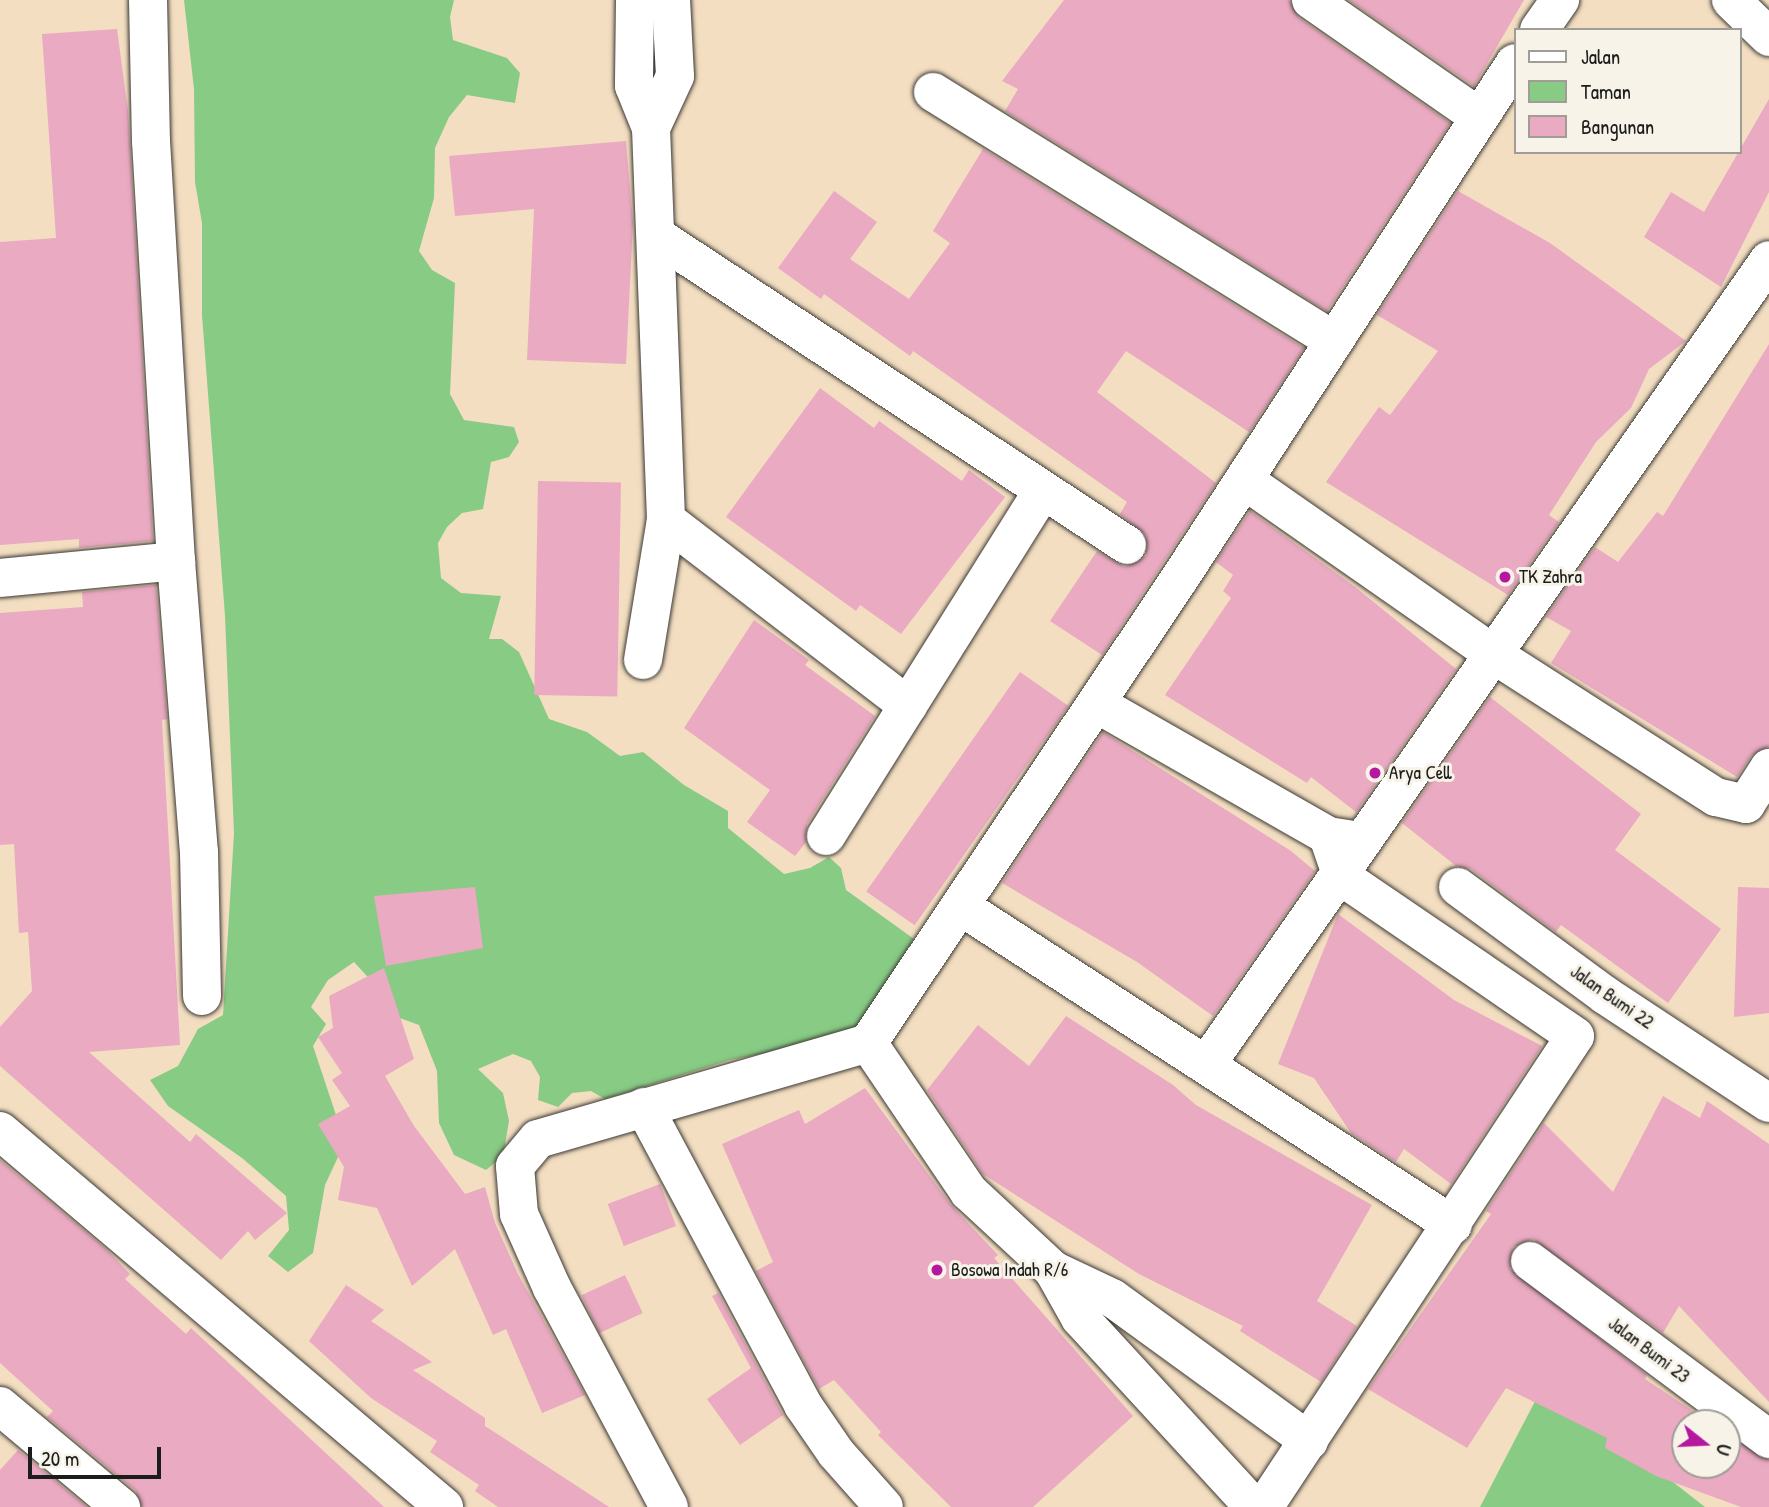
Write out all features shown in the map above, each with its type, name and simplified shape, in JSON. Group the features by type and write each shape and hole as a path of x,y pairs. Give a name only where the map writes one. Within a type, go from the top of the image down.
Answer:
{"street":[{"path":"148,0 151,141 176,561 199,840 202,996"},
{"path":"635,0 634,86 651,128 658,237 666,520 643,660"},
{"path":"651,128 675,76 671,0"},
{"path":"1311,0 1478,116"},
{"path":"1540,28 1560,0"},
{"path":"1731,0 1769,37"},
{"path":"669,1507 552,1288 519,1214 515,1166 538,1139 868,1043 1097,704 1514,64"},
{"path":"933,92 1334,341"},
{"path":"658,237 1042,492 1127,545"},
{"path":"1206,1065 1342,877 1769,260"},
{"path":"1244,480 1496,656 1716,797 1746,804 1769,768"},
{"path":"826,836 1042,492"},
{"path":"666,520 908,706"},
{"path":"0,578 176,561"},
{"path":"1097,704 1328,836 1367,841"},
{"path":"1264,1507 1453,1225 1575,1036 1342,877 1328,836"},
{"name":"Jalan Bumi 22","path":"1458,887 1605,995 1769,1102"},
{"path":"960,906 1453,1225"},
{"path":"868,1043 969,1192 1053,1270 1112,1298 1309,1441"},
{"path":"644,1107 803,1405 836,1453 884,1507"},
{"path":"0,1131 444,1507"},
{"name":"Jalan Bumi 23","path":"1530,1261 1769,1439"},
{"path":"1053,1270 1080,1318 1254,1507"},
{"path":"0,1406 121,1507"}],"green space":[{"path":"184,0 454,0 450,17 453,40 507,58 520,73 515,103 467,95 449,117 435,148 434,198 419,251 432,270 455,283 450,394 464,420 514,427 519,442 509,457 491,462 483,509 462,513 447,527 438,543 441,578 461,593 501,596 489,639 502,639 519,652 549,719 587,732 620,756 643,752 684,785 728,811 728,828 784,874 810,868 829,857 841,868 846,890 914,939 861,1026 788,1049 730,1060 605,1099 591,1091 572,1093 558,1107 538,1100 540,1077 531,1061 513,1054 478,1069 503,1093 509,1121 503,1156 486,1170 454,1155 439,1123 437,1071 419,1025 386,1013 379,989 354,962 328,980 311,1007 326,1024 313,1046 345,1142 325,1185 313,1253 288,1272 268,1256 289,1230 286,1196 242,1158 168,1106 150,1080 178,1066 198,1029 223,1015 234,833 225,616 202,315 202,223 195,182 194,89"},
{"path":"1545,1382 1705,1507 1480,1507"}],"building":[{"path":"1064,0 1289,0 1299,18 1450,123 1327,311 1005,111 1018,89 1002,81"},
{"path":"1349,0 1524,0 1474,86"},
{"path":"117,29 128,111 153,541 79,548 79,539 0,545 0,242 56,238 42,34"},
{"path":"1769,99 1769,192 1721,287 1644,237 1671,192 1704,212 1737,154 1741,154 1741,148"},
{"path":"626,141 633,223 626,364 527,360 534,209 455,216 449,156"},
{"path":"983,149 1304,348 1249,432 1126,351 1097,392 1216,483 1102,655 1050,621 1097,551 1125,567 1146,556 1146,535 1120,514 1127,502 913,351 910,356 824,294 821,299 778,268 834,191 877,222 850,259 909,299 950,243 933,231"},
{"path":"1458,191 1550,243 1686,341 1649,369 1631,408 1596,442 1549,515 1559,522 1508,595 1326,482 1379,407 1390,415 1438,351 1377,315"},
{"path":"1769,344 1769,746 1751,756 1737,777 1551,663 1571,631 1546,617 1595,547 1618,562 1657,512 1663,516"},
{"path":"820,388 874,428 879,421 962,481 969,470 1005,497 901,634 860,605 856,611 726,517"},
{"path":"538,481 621,482 617,696 534,695"},
{"path":"1250,511 1354,586 1456,669 1356,812 1311,777 1307,783 1165,695 1231,598 1223,591 1233,575 1216,562"},
{"path":"156,585 167,719 162,720 180,1045 89,1052 190,1142 196,1134 287,1213 255,1240 248,1231 221,1260 0,1066 0,1027 32,991 28,932 19,933 14,844 0,845 0,613 83,607 82,592"},
{"path":"754,620 809,660 805,665 875,716 807,824 806,842 795,856 747,822 770,790 684,728"},
{"path":"1020,672 1068,706 915,925 866,892"},
{"path":"1490,697 1641,814 1615,850 1721,929 1668,1003 1561,925 1556,932 1471,869 1456,866 1402,823"},
{"path":"1103,732 1291,851 1315,871 1213,1016 1137,962 1002,883"},
{"path":"475,887 483,948 386,966 374,896"},
{"path":"1738,887 1769,888 1769,1013 1734,1017"},
{"path":"1338,914 1454,1000 1542,1046 1451,1184 1404,1149 1396,1162 1351,1133 1314,1078 1278,1064"},
{"path":"384,968 414,1059 385,1076 414,1126 465,1194 485,1187 495,1223 518,1274 585,1395 542,1413 506,1329 493,1335 455,1249 412,1286 377,1208 338,1200 344,1167 318,1124 350,1106 332,1080 342,1073 318,1037 333,1028 329,996"},
{"path":"1066,1016 1173,1085 1196,1105 1372,1205 1317,1301 1357,1326 1321,1382 1240,1331 1243,1326 1139,1274 983,1174 927,1090 978,1025 1029,1066"},
{"path":"865,1088 951,1205 998,1255 994,1258 1133,1416 1033,1507 951,1507 878,1435 881,1432 834,1380 819,1389 756,1271 773,1262 722,1144 799,1110 805,1124"},
{"path":"1663,1096 1700,1118 1707,1101 1769,1144 1769,1402 1679,1306 1663,1333 1533,1239 1513,1247 1510,1269 1647,1375 1645,1379 1690,1409 1671,1409 1671,1479 1741,1479 1741,1443 1769,1460 1769,1507 1741,1507 1656,1476 1605,1448 1607,1438 1506,1388 1467,1448 1368,1389 1491,1214 1486,1211 1544,1123 1613,1192"},
{"path":"0,1160 105,1248 130,1274 125,1279 186,1334 191,1328 384,1507 142,1507 135,1490 47,1417 53,1411 0,1363"},
{"path":"660,1184 676,1226 624,1246 608,1204"},
{"path":"625,1275 643,1313 599,1333 581,1295"},
{"path":"346,1285 384,1310 371,1321 432,1362 413,1370 485,1418 485,1426 609,1507 498,1507 475,1491 479,1485 430,1452 437,1441 371,1398 309,1341"},
{"path":"718,1293 783,1415 740,1445 707,1399 751,1368 712,1296"},
{"path":"18,1450 87,1507 0,1507 0,1470"}],"place":[{"name":"TK Zahra","path":"1505,577"},
{"name":"Arya Cell","path":"1375,773"},
{"name":"Bosowa Indah R/6","path":"937,1270"}]}
